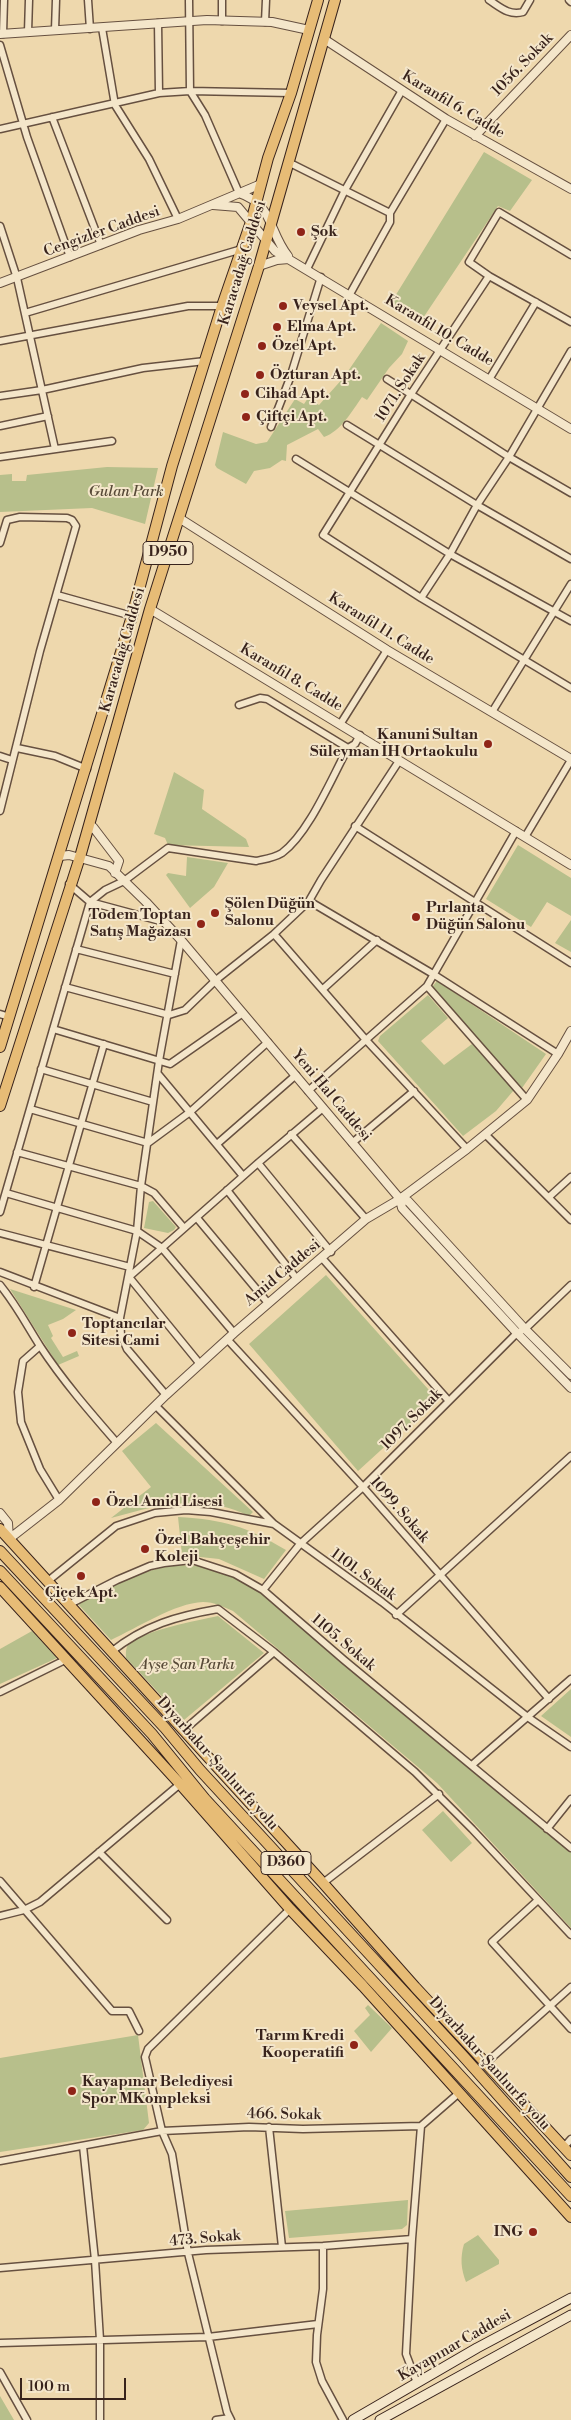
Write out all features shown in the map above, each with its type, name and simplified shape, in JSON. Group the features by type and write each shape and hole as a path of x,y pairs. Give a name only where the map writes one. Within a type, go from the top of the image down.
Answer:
{"highway":[{"name":"Karacadağ Caddesi","path":"0,1047 5,1015 60,856 87,769 132,616 164,496 222,306 251,222 268,158 291,93 318,0"},
{"name":"Karacadağ Caddesi","path":"0,1106 69,884 80,857 150,609 259,266 335,0"},
{"path":"55,871 60,880 69,884"},
{"path":"0,1529 486,2063 569,2147"},
{"name":"Diyarbakır-Şanlıurfa yolu","path":"0,1551 125,1685 200,1770 571,2177"},
{"name":"Diyarbakır-Şanlıurfa yolu","path":"0,1570 152,1734 205,1799 571,2196"},
{"path":"0,1587 180,1784 290,1910 363,1986 571,2217"},
{"path":"125,1685 161,1706"},
{"path":"130,1730 152,1734"},
{"path":"324,1928 363,1986"},
{"path":"367,1932 385,1971"}],"main road":[{"name":"Kayapınar Caddesi","path":"353,2420 571,2298"},
{"name":"Kayapınar Caddesi","path":"380,2420 571,2315"}],"street":[{"path":"4,0 2,34 191,21 265,22 310,30"},
{"path":"28,32 29,0"},
{"path":"55,30 56,0"},
{"path":"88,0 90,29"},
{"path":"189,0 191,21 190,91 205,115 239,193 256,201"},
{"path":"222,0 222,21"},
{"path":"265,22 266,0"},
{"path":"489,0 506,11 516,14 522,12 530,0"},
{"path":"158,23 159,93"},
{"path":"102,28 115,105 149,159 178,219"},
{"name":"1056. Sokak","path":"475,136 571,35"},
{"name":"Karanfil 6. Cadde","path":"324,40 401,92 475,136 571,189"},
{"path":"0,45 23,124 70,257"},
{"path":"0,129 115,105 159,93 190,91 291,93"},
{"path":"306,269 345,190 401,92"},
{"path":"52,117 101,245"},
{"path":"350,294 390,222 390,213 446,119"},
{"path":"288,162 390,213"},
{"name":"Cengizler Caddesi","path":"0,283 101,245 178,219 261,184"},
{"name":"Karanfil 10. Cadde","path":"256,201 268,214 276,238 291,259"},
{"name":"Cengizler Caddesi","path":"213,205 238,207 265,242"},
{"path":"570,321 489,276 469,262 499,212 571,255"},
{"path":"0,226 17,278 55,449"},
{"name":"Karanfil 10. Cadde","path":"265,242 275,251 490,378 571,429"},
{"path":"25,313 242,249"},
{"path":"259,266 277,260 291,259"},
{"name":"1071. Sokak","path":"421,598 322,535 351,492 411,394 489,276"},
{"path":"271,427 290,378 321,277"},
{"path":"490,378 536,302"},
{"path":"0,341 188,306 222,306"},
{"path":"571,351 477,505 450,554 421,598 571,688"},
{"path":"0,396 42,390 143,368 205,361"},
{"path":"386,379 508,457 571,493"},
{"path":"0,426 48,416"},
{"path":"347,425 477,505 571,558"},
{"path":"0,457 112,441"},
{"path":"296,459 450,554 571,621"},
{"path":"0,544 7,520 20,517 67,518 72,520 76,526 40,651 0,811"},
{"name":"Karanfil 11. Cadde","path":"179,518 387,650 571,760"},
{"path":"492,712 571,584"},
{"path":"57,595 132,616"},
{"name":"Karanfil 8. Cadde","path":"150,609 341,723 399,761 571,865"},
{"path":"341,723 387,650"},
{"path":"239,705 260,698 267,699 348,748"},
{"path":"0,1212 90,902 105,890 124,881 168,848 256,861 269,859 280,854 298,838 348,748 355,744 360,735"},
{"path":"16,748 55,756 87,769"},
{"path":"0,756 12,760"},
{"path":"525,837 571,760"},
{"path":"65,987 169,1015 184,1010 216,980 274,934 309,901 355,826 399,761"},
{"path":"89,826 93,827 118,861 115,872"},
{"path":"355,826 475,904 571,962"},
{"path":"308,1090 427,986 516,831"},
{"name":"Yeni Hal Caddesi","path":"60,856 80,857 109,866 167,923 352,1143 525,1329 571,1375"},
{"path":"69,884 90,902 167,923"},
{"path":"309,901 433,974 558,1054"},
{"path":"274,934 366,1040 466,1149"},
{"path":"166,1395 127,1349 121,1335 120,1318 137,1231 141,1186 159,1061 169,1015 181,940"},
{"path":"322,989 377,940"},
{"path":"76,949 175,974"},
{"path":"427,986 527,1100"},
{"path":"53,1029 170,1064 178,1061 243,1013"},
{"name":"Amid Caddesi","path":"9,1539 59,1500 166,1395 268,1303 331,1252 366,1220 404,1200 527,1100 571,1031"},
{"path":"148,1143 190,1112 268,1042"},
{"path":"34,1287 104,1044"},
{"path":"41,1070 93,1083 153,1102"},
{"path":"158,1074 243,1176"},
{"path":"216,1144 296,1075"},
{"path":"352,1143 414,1091"},
{"path":"129,1277 322,1108"},
{"path":"30,1109 148,1143"},
{"path":"291,1134 366,1220"},
{"path":"486,1135 571,1220"},
{"path":"17,1152 141,1186 154,1193 184,1228"},
{"path":"258,1163 331,1252"},
{"path":"549,1198 571,1177"},
{"path":"227,1190 297,1279"},
{"path":"6,1193 137,1231 162,1248 234,1333"},
{"path":"404,1200 402,1208 517,1333 571,1388"},
{"path":"197,1218 268,1303"},
{"path":"0,1233 45,1247 130,1267"},
{"path":"322,1258 448,1400"},
{"path":"0,1272 34,1287 120,1318"},
{"path":"129,1277 200,1364"},
{"path":"0,1285 19,1309 40,1346 79,1399 117,1443"},
{"name":"1097. Sokak","path":"263,1590 300,1544 363,1487 517,1333 525,1329 571,1285"},
{"name":"1099. Sokak","path":"227,1339 363,1487 549,1700"},
{"path":"40,1346 23,1362 18,1392 21,1422 40,1469 59,1500"},
{"name":"1101. Sokak","path":"156,1406 274,1524 382,1602 396,1615 529,1718 571,1747"},
{"path":"396,1615 571,1456"},
{"path":"48,1580 116,1526 155,1513 186,1510 211,1512 274,1524"},
{"path":"0,1513 8,1523 9,1539"},
{"name":"1105. Sokak","path":"68,1605 117,1580 150,1566 192,1560 236,1574 263,1590 344,1660 571,1848"},
{"path":"111,1652 143,1629 185,1615 218,1609 274,1652 439,1794 571,1935"},
{"path":"184,1730 274,1652"},
{"path":"0,1692 67,1659"},
{"path":"472,1765 529,1718 571,1679"},
{"path":"0,1916 24,1910 40,1902 180,1784"},
{"path":"323,1883 439,1794"},
{"path":"547,1829 571,1799"},
{"path":"98,1852 168,1920"},
{"path":"0,1881 112,2010 129,2011 140,2031"},
{"path":"538,1900 492,1942 571,2029"},
{"path":"216,2420 231,2419 208,2337 188,2253 172,2154 162,2131 145,2057 148,2048 290,1910"},
{"path":"486,2063 551,2007 571,1987"},
{"path":"417,2383 406,2354 412,2238 421,2126 459,2093"},
{"name":"466. Sokak","path":"0,2161 162,2131 421,2126"},
{"path":"269,2128 282,2247"},
{"path":"83,2146 95,2260 100,2340 100,2420"},
{"name":"473. Sokak","path":"0,2268 206,2250 323,2246 412,2238"},
{"path":"323,2246 323,2289 316,2345 318,2370 343,2420"},
{"path":"0,2343 208,2337 318,2324"},
{"path":"0,2372 28,2420"}],"green space":[{"path":"484,152 532,180 510,211 498,206 421,321 389,306"},
{"path":"381,323 408,341 402,354 389,368 367,400 362,397 346,420 336,430 324,437 318,429 287,445 286,461 282,460 270,468 254,471 246,484 217,468 215,465 223,432 256,444 267,442 295,399 304,404 308,398 319,405 344,377"},
{"name":"Gulan Park","path":"107,467 158,468 145,524 92,508 0,512 0,475 12,474 12,481 26,481 27,475"},
{"path":"174,772 204,790 202,809 246,839 249,847 168,845 165,838 154,834"},
{"path":"518,845 571,878 571,916 547,902 531,927 486,899"},
{"path":"187,857 228,863 214,887 190,908 166,875 168,873 186,876"},
{"path":"571,920 571,952 555,943"},
{"path":"437,981 546,1054 522,1088 432,987"},
{"path":"428,995 448,1018 421,1041 444,1065 472,1044 514,1090 496,1111 463,1136 378,1041 380,1036"},
{"path":"153,1201 176,1227 174,1230 168,1233 144,1228 149,1202"},
{"path":"326,1275 437,1399 358,1471 249,1344"},
{"path":"10,1289 76,1310 63,1319 48,1325 53,1336 51,1338 63,1357 77,1351 79,1356 58,1365"},
{"path":"156,1423 253,1512 249,1516 232,1509 198,1503 163,1506 111,1518 151,1487 122,1451"},
{"path":"178,1517 222,1522 259,1535 286,1550 264,1579 219,1559 182,1555"},
{"path":"174,1565 207,1566 228,1574 263,1594 347,1667 571,1852 571,1928 437,1783 233,1611 211,1603 192,1603 168,1611 111,1640 78,1604 136,1574"},
{"name":"Ayşe Şan Parkı","path":"218,1616 264,1653 184,1720 126,1658 127,1648 130,1643 148,1634 172,1626"},
{"path":"32,1631 57,1658 0,1684 0,1649"},
{"path":"571,1689 571,1737 541,1716"},
{"path":"443,1811 472,1843 451,1862 422,1830"},
{"path":"368,2005 392,2028 371,2052 354,2031 370,2015 365,2008"},
{"name":"Kayapınar Belediyesi Spor MKompleksi","path":"138,2035 149,2123 143,2130 0,2152 0,2058"},
{"path":"408,2200 407,2225 402,2229 289,2238 285,2211"},
{"path":"478,2235 499,2260 499,2264 466,2282 462,2263 464,2244"},
{"path":"0,2396 14,2420 0,2420"}],"place":[{"name":"Şok","path":"301,232"},
{"name":"Veysel Apt.","path":"283,306"},
{"name":"Elma Apt.","path":"277,327"},
{"name":"Özel Apt.","path":"262,346"},
{"name":"Özturan Apt.","path":"260,375"},
{"name":"Cihad Apt.","path":"245,394"},
{"name":"Çiftçi Apt.","path":"246,417"},
{"name":"Kanuni Sultan Süleyman İH Ortaokulu","path":"488,744"},
{"name":"Şölen Düğün Salonu","path":"215,913"},
{"name":"Pırlanta Düğün Salonu","path":"416,917"},
{"name":"Todem Toptan Satış Mağazası","path":"201,924"},
{"name":"Toptancılar Sitesi Cami","path":"72,1333"},
{"name":"Özel Amid Lisesi","path":"96,1502"},
{"name":"Özel Bahçeşehir Koleji","path":"145,1549"},
{"name":"Çiçek Apt.","path":"81,1576"},
{"name":"Tarım Kredi Kooperatifi","path":"354,2045"},
{"name":"Kayapınar Belediyesi Spor MKompleksi","path":"72,2091"},
{"name":"ING","path":"533,2232"}]}
